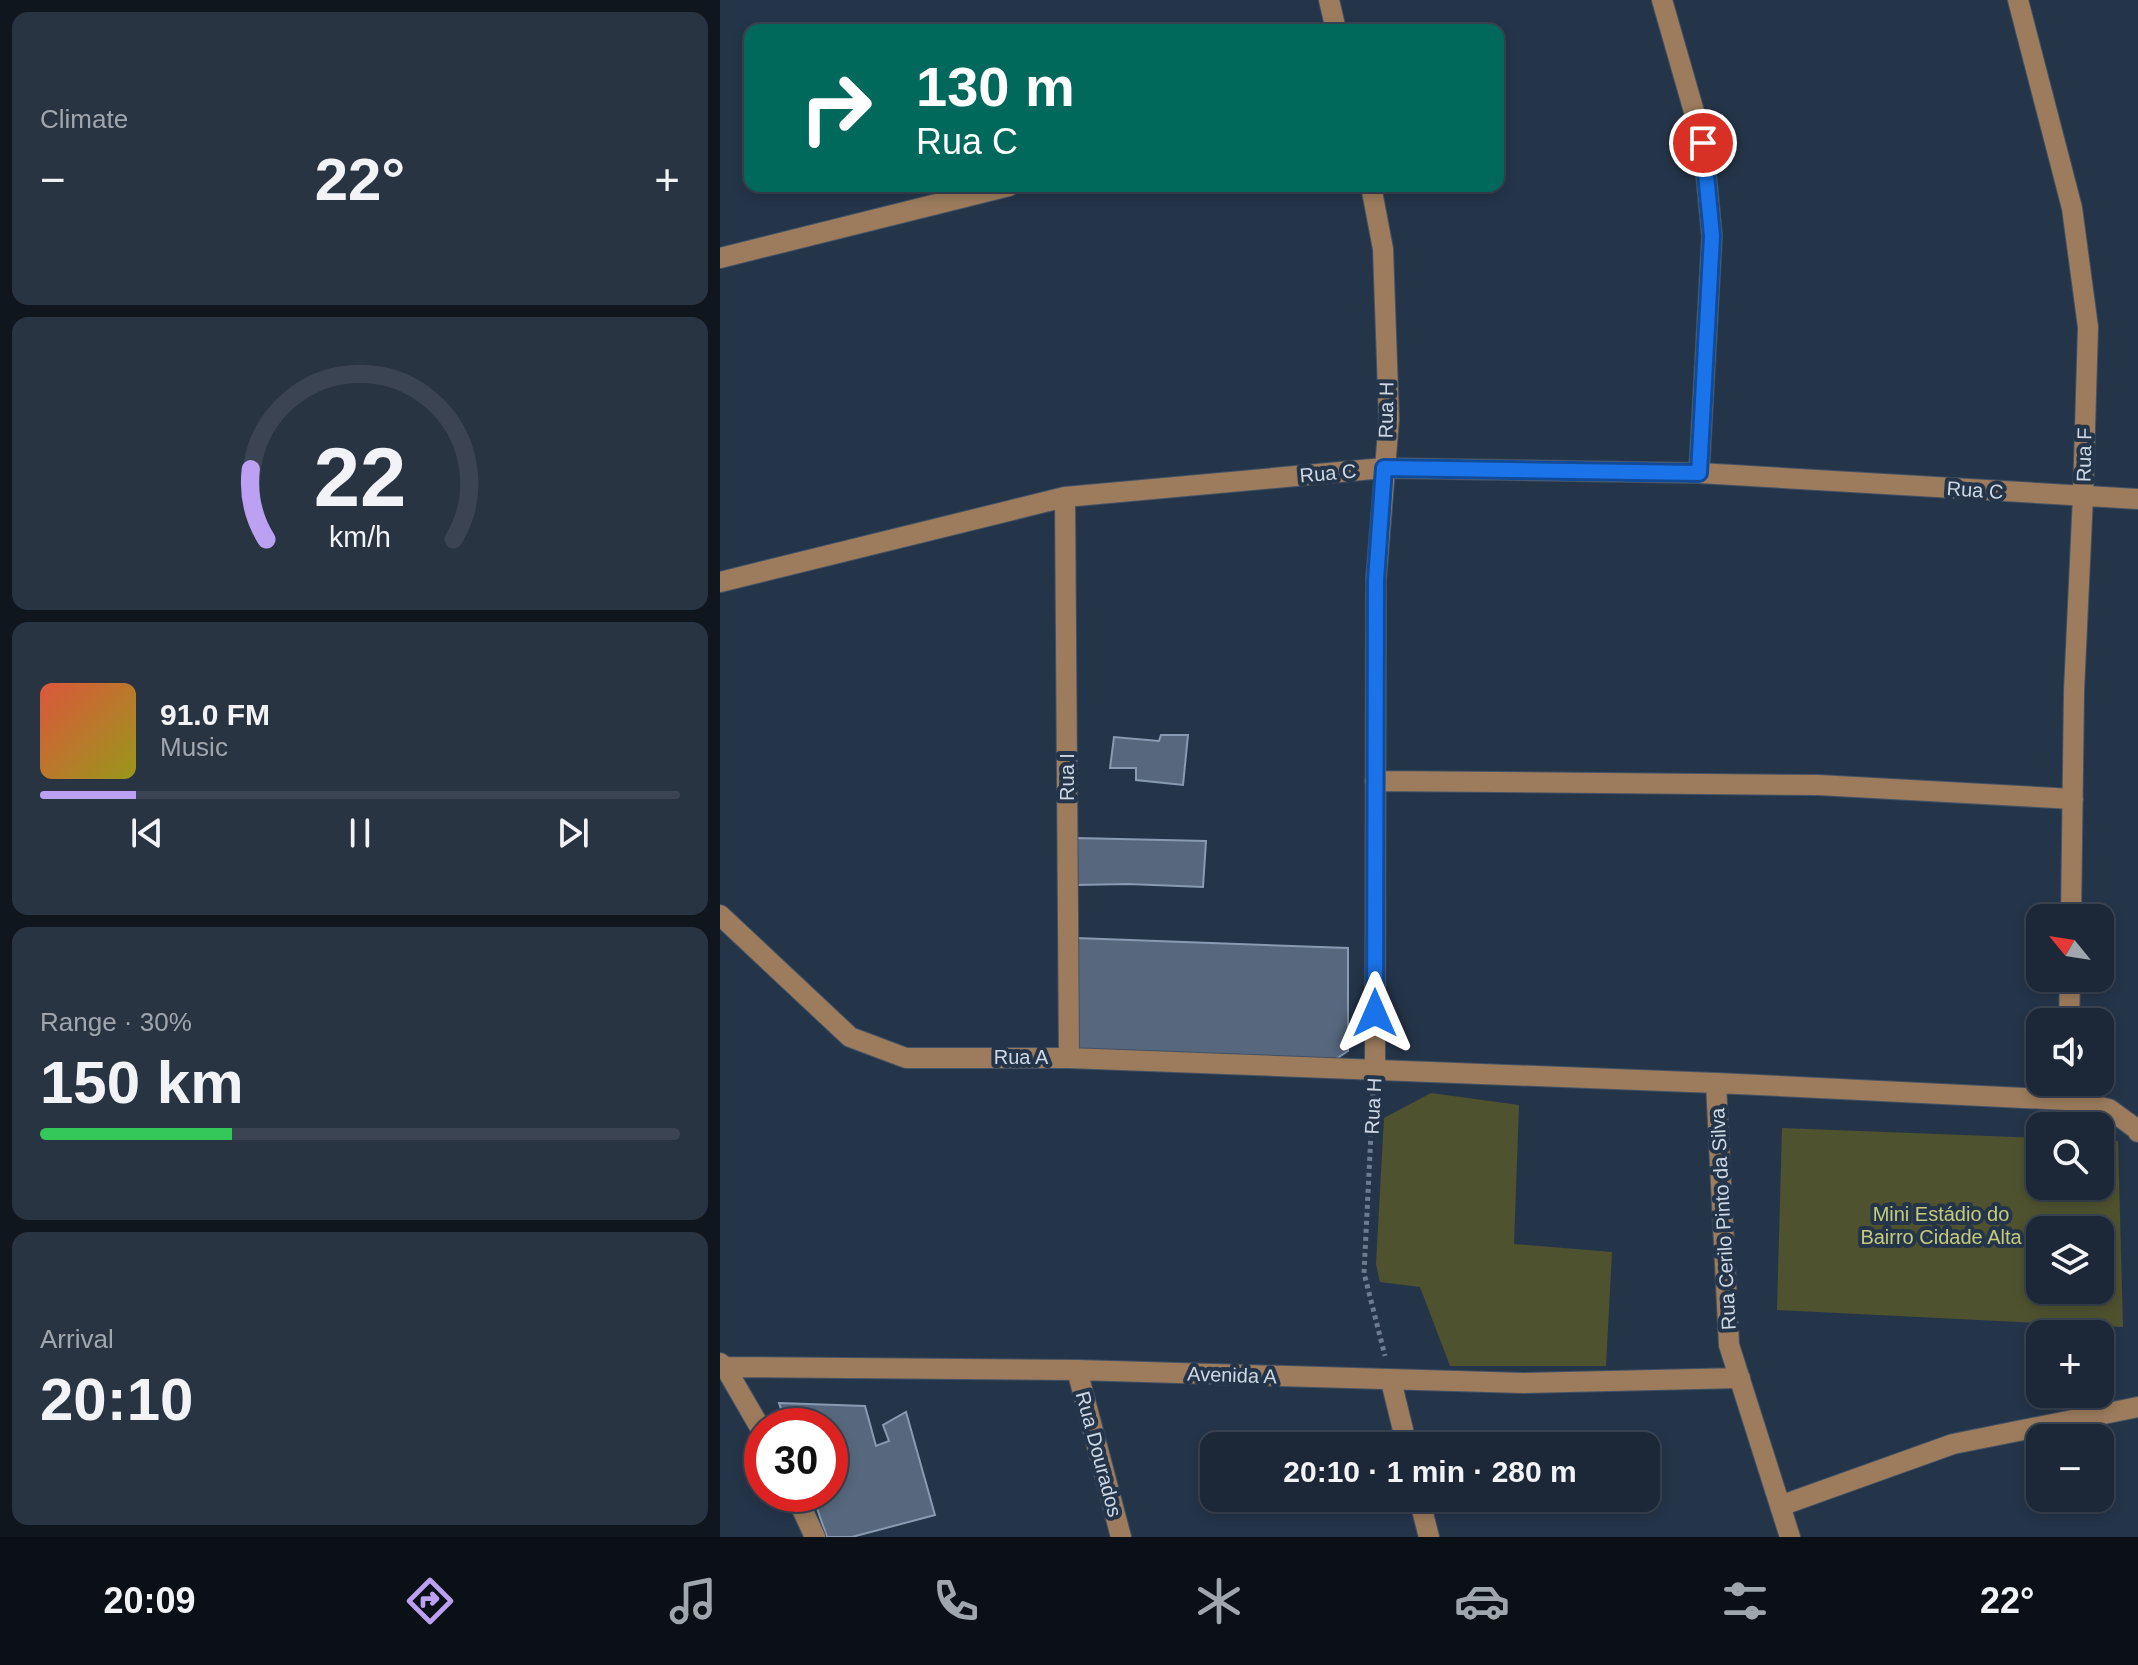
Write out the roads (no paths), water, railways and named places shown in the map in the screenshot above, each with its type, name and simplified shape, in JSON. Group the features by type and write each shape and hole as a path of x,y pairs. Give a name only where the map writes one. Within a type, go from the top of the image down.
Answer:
{"street":[{"path":"1329,0 1335,24"},
{"path":"1662,0 1703,143 1712,236 1699,473"},
{"name":"Rua F","path":"2018,0 2072,208 2088,327 2074,691 2071,904"},
{"path":"720,258 985,192"},
{"name":"Rua H","path":"1372,192 1383,249 1389,419 1376,580 1375,1071"},
{"name":"Rua C","path":"720,582 1065,497 1384,468 1699,473 2138,499"},
{"name":"Rua I","path":"1065,497 1069,1058"},
{"path":"1375,781 1818,785 2073,799"},
{"name":"Rua A","path":"720,915 850,1037 906,1058 1069,1058 1716,1083 2026,1090"},
{"name":"Rua Cerilo Pinto da Silva","path":"1716,1083 1729,1345 1790,1537"},
{"name":"Rua A","path":"2079,1096 2109,1109 2138,1132"},
{"path":"722,1365 748,1408"},
{"name":"Avenida A","path":"722,1365 1077,1370 1523,1383 1740,1378"},
{"name":"Rua Dourados","path":"1077,1370 1121,1537"},
{"path":"1391,1381 1404,1432"},
{"path":"1780,1506 1953,1444 2138,1407"},
{"path":"803,1512 815,1537"},
{"path":"1423,1512 1429,1537"}],"park label":[{"name":"Mini Estádio do Bairro Cidade Alta","path":"1941,1226"}]}
